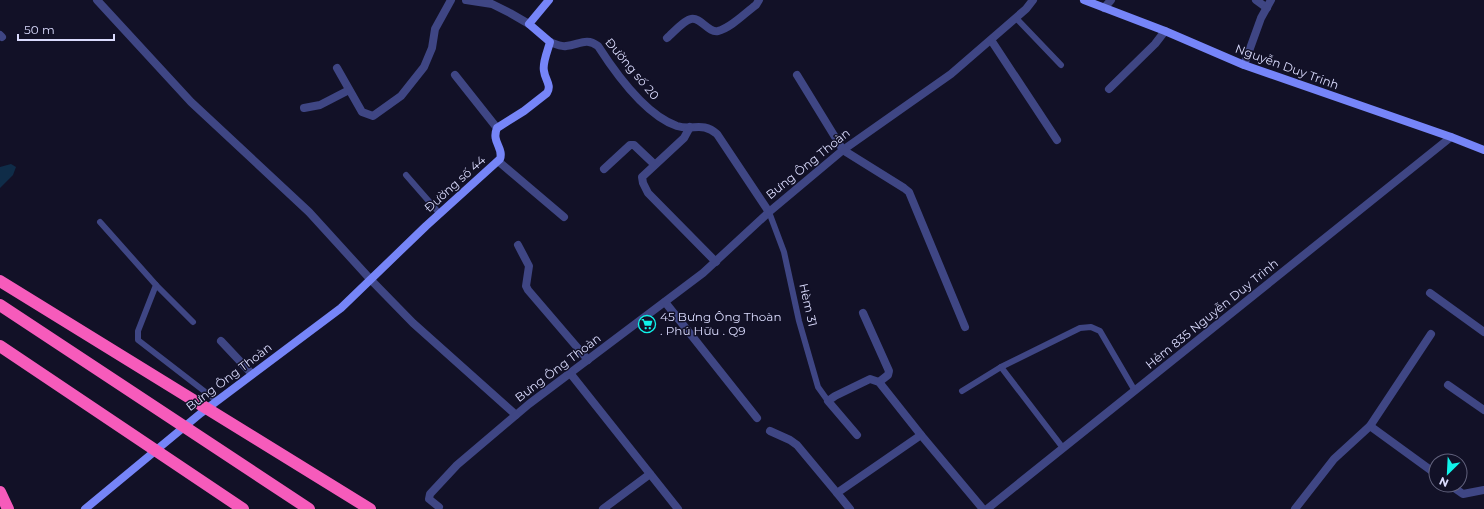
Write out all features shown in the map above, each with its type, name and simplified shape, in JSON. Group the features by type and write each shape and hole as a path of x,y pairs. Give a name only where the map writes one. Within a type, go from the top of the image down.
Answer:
{"highway":[{"path":"0,281 370,509"},
{"path":"0,305 309,509"},
{"path":"0,346 243,509"},
{"path":"0,492 8,509"}],"street":[{"path":"97,0 191,102 309,212 371,280"},
{"path":"337,68 362,112 369,116 373,116 401,96 424,67 432,48 435,29 451,0"},
{"path":"455,75 497,128 524,111 547,93 549,86 543,70 550,42 529,24 510,12 492,4 466,0"},
{"path":"529,24 549,0"},
{"path":"667,38 686,21 692,19 696,19 710,30 717,31 729,26 760,0"},
{"name":"Bưng Ông Thoàn","path":"85,509 216,401 341,308 371,280 413,323 516,415 703,273 769,212 843,150 951,74 1016,18 1033,0"},
{"name":"Nguyễn Duy Trinh","path":"1084,0 1165,30 1244,66 1451,137 1484,150"},
{"path":"1104,8 1111,0"},
{"path":"1256,0 1267,8"},
{"path":"1244,66 1261,18 1271,0"},
{"path":"1109,89 1155,44 1165,30"},
{"path":"991,40 1057,140"},
{"name":"Đường số 20","path":"550,42 565,46 587,41 593,42 598,46 620,77 654,113 676,125 682,127 707,127 717,134 769,212"},
{"path":"797,75 843,150 899,184 909,192 965,327"},
{"path":"304,108 320,104 349,90"},
{"path":"690,127 684,138 654,164 642,177 643,183 648,193 716,262"},
{"name":"Đường số 44","path":"371,280 498,161 501,156 501,152 495,140 497,128"},
{"name":"Hẻm 835 Nguyễn Duy Trinh","path":"987,509 1451,137"},
{"path":"604,169 630,145 634,145 654,164"},
{"path":"498,161 564,217"},
{"path":"518,246 529,266 526,286 528,290 588,360"},
{"path":"1430,293 1484,331"},
{"path":"665,302 757,418"},
{"path":"862,313 889,371 888,375 879,382"},
{"path":"1295,509 1334,459 1370,426 1431,334"},
{"path":"221,341 252,374"},
{"path":"570,373 678,509"},
{"path":"857,435 828,401 870,379 879,382 983,509"},
{"path":"1448,385 1484,410"},
{"path":"439,507 429,499 430,494 456,466 516,415"},
{"path":"1370,426 1428,468"},
{"path":"770,431 790,440 797,445 850,509"},
{"path":"837,493 921,435"},
{"path":"604,509 650,474"},
{"path":"1462,493 1484,490"}],"lane":[{"path":"1016,18 1061,65"},
{"path":"406,175 440,214"},
{"name":"Hèm 31","path":"769,212 784,252 800,321 818,387 828,401"},
{"path":"100,222 156,285 193,322"},
{"path":"156,285 138,331 138,340 216,401"},
{"path":"962,391 1001,366 1080,328 1091,327 1100,331 1135,391"},
{"path":"1001,366 1063,448"}],"water":[{"path":"11,164 16,167 13,175 0,188 0,167"}],"place":[{"name":"45 Bưng Ông Thoàn . Phú Hữu . Q9","path":"647,324"}]}
